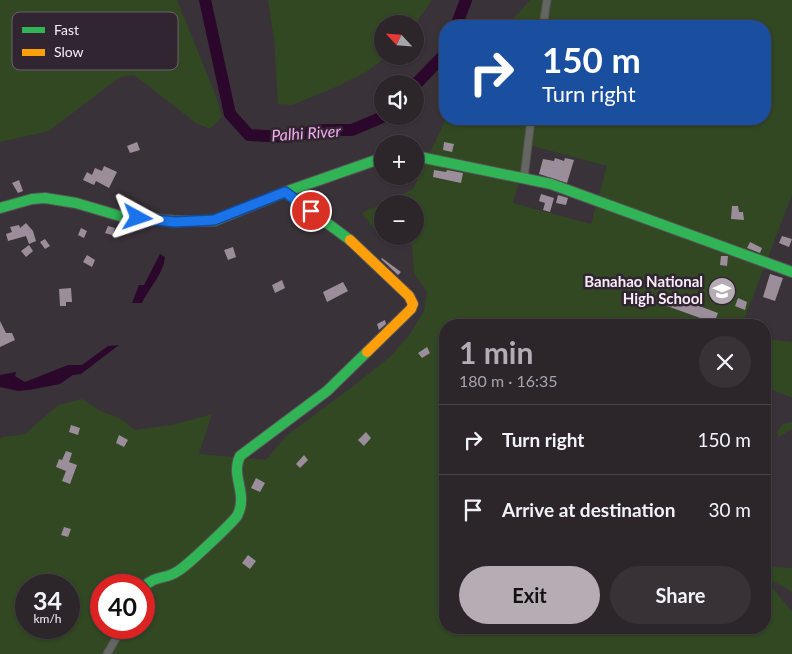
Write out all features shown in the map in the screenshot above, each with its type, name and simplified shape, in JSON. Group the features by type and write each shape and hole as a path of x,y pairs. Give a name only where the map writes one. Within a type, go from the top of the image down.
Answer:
{"street":[{"path":"544,20 546,0"},
{"path":"524,178 530,125"},
{"path":"424,158 551,184 792,272"},
{"path":"0,208 32,199 45,198 76,203 120,216 196,222 214,220 285,192 374,161"},
{"path":"155,578 174,574 179,571 236,516 241,507 242,496 236,471 240,456 327,391 411,310 412,304 409,296 383,270 351,241 285,192"},
{"path":"107,654 116,639"}],"green space":[{"path":"0,0 177,0 216,96 222,117 210,129 196,123 134,75 120,77 49,131 0,142"},
{"path":"268,0 432,0 421,15 374,15 374,65 376,65 336,87 292,105 278,104 274,39"},
{"path":"530,0 792,0 792,195 744,319 439,319 439,634 771,634 771,567 792,568 792,592 773,581 772,587 792,612 792,654 0,654 0,439 25,434 58,405 82,399 99,410 121,419 135,430 172,425 212,414 199,454 266,460 286,436 391,356 410,334 424,311 427,291 414,274 412,245 424,245 424,195 400,195 413,189 415,185 424,185 424,166 443,125 771,125 771,20 512,20","holes":["529,145 607,166 591,224 513,203"]},
{"path":"374,207 374,229 362,213"},
{"path":"771,340 792,342 792,398 773,390 771,386"},
{"path":"792,422 792,429 779,437 777,432 783,424"}],"shaded area":[{"path":"160,254 165,257 159,276 142,303 132,303 139,285 144,285"},
{"path":"119,345 81,374 73,375 60,384 18,391 0,387 0,375 16,372 15,376 25,382 68,365 82,365 108,346"}],"building":[{"path":"137,142 140,150 130,153 127,146"},
{"path":"444,142 454,144 452,152 443,150"},
{"path":"555,158 564,161 565,158 574,160 567,183 539,174 543,159 554,161"},
{"path":"104,166 117,172 109,188 96,181 94,185 83,180 87,172 92,175 95,168 102,171"},
{"path":"434,170 463,173 461,183 433,177"},
{"path":"19,180 23,191 18,193 12,183"},
{"path":"541,194 554,198 550,212 543,210 545,203 539,201"},
{"path":"558,195 568,198 566,205 556,203"},
{"path":"732,206 738,206 739,212 743,212 744,220 731,219"},
{"path":"26,223 33,231 36,241 29,244 26,236 8,241 6,234 12,232 10,227 19,225 20,228"},
{"path":"108,226 115,228 112,235 105,233"},
{"path":"81,228 87,231 84,238 78,235"},
{"path":"782,236 792,239 789,247 779,243"},
{"path":"45,239 50,246 45,249 40,242"},
{"path":"750,242 762,248 760,253 747,248"},
{"path":"29,245 33,251 26,257 21,251"},
{"path":"233,247 236,257 228,260 224,250"},
{"path":"87,255 95,260 92,267 83,262"},
{"path":"721,256 728,256 727,266 720,265"},
{"path":"382,258 401,272 398,275"},
{"path":"770,274 783,278 775,301 763,297"},
{"path":"282,280 285,288 275,293 272,285"},
{"path":"343,282 348,291 327,302 323,292"},
{"path":"71,288 72,302 66,302 66,306 60,306 59,289"},
{"path":"670,295 718,313 716,319 703,319 667,306"},
{"path":"738,298 747,302 745,310 735,306"},
{"path":"385,320 386,324 379,330 377,324"},
{"path":"0,321 6,333 12,333 15,340 0,347"},
{"path":"427,347 430,353 422,358 418,353"},
{"path":"71,425 80,428 78,435 69,432"},
{"path":"366,432 371,438 364,446 358,440"},
{"path":"119,435 128,440 124,447 116,443"},
{"path":"66,451 72,453 69,462 77,465 70,484 62,481 66,471 56,467 59,459 62,460"},
{"path":"304,455 308,460 300,468 296,464"},
{"path":"256,478 265,483 260,492 251,488"},
{"path":"64,527 71,529 68,537 61,535"},
{"path":"248,555 256,561 250,569 242,563"}],"waterway":[{"name":"Palhi River","path":"205,0 230,114 249,135 287,137 321,130 352,130 374,121"},
{"name":"Palhi River","path":"458,20 466,0"},
{"name":"Palhi River","path":"424,76 439,60"}],"traffic: fast":[{"path":"424,158 551,184 792,272"},
{"path":"0,208 32,199 45,198 76,203 120,216 175,221 214,221 285,192 374,161"},
{"path":"285,192 350,240"},
{"path":"155,579 174,574 209,544 237,516 241,500 237,471 240,456 327,391 367,352"}],"traffic: slow":[{"path":"350,240 409,296 413,304 411,309 367,352"}],"place":[{"name":"Banahao National High School","path":"722,291"}],"route":[{"path":"138,218 175,222 214,220 285,192 311,211"}]}
